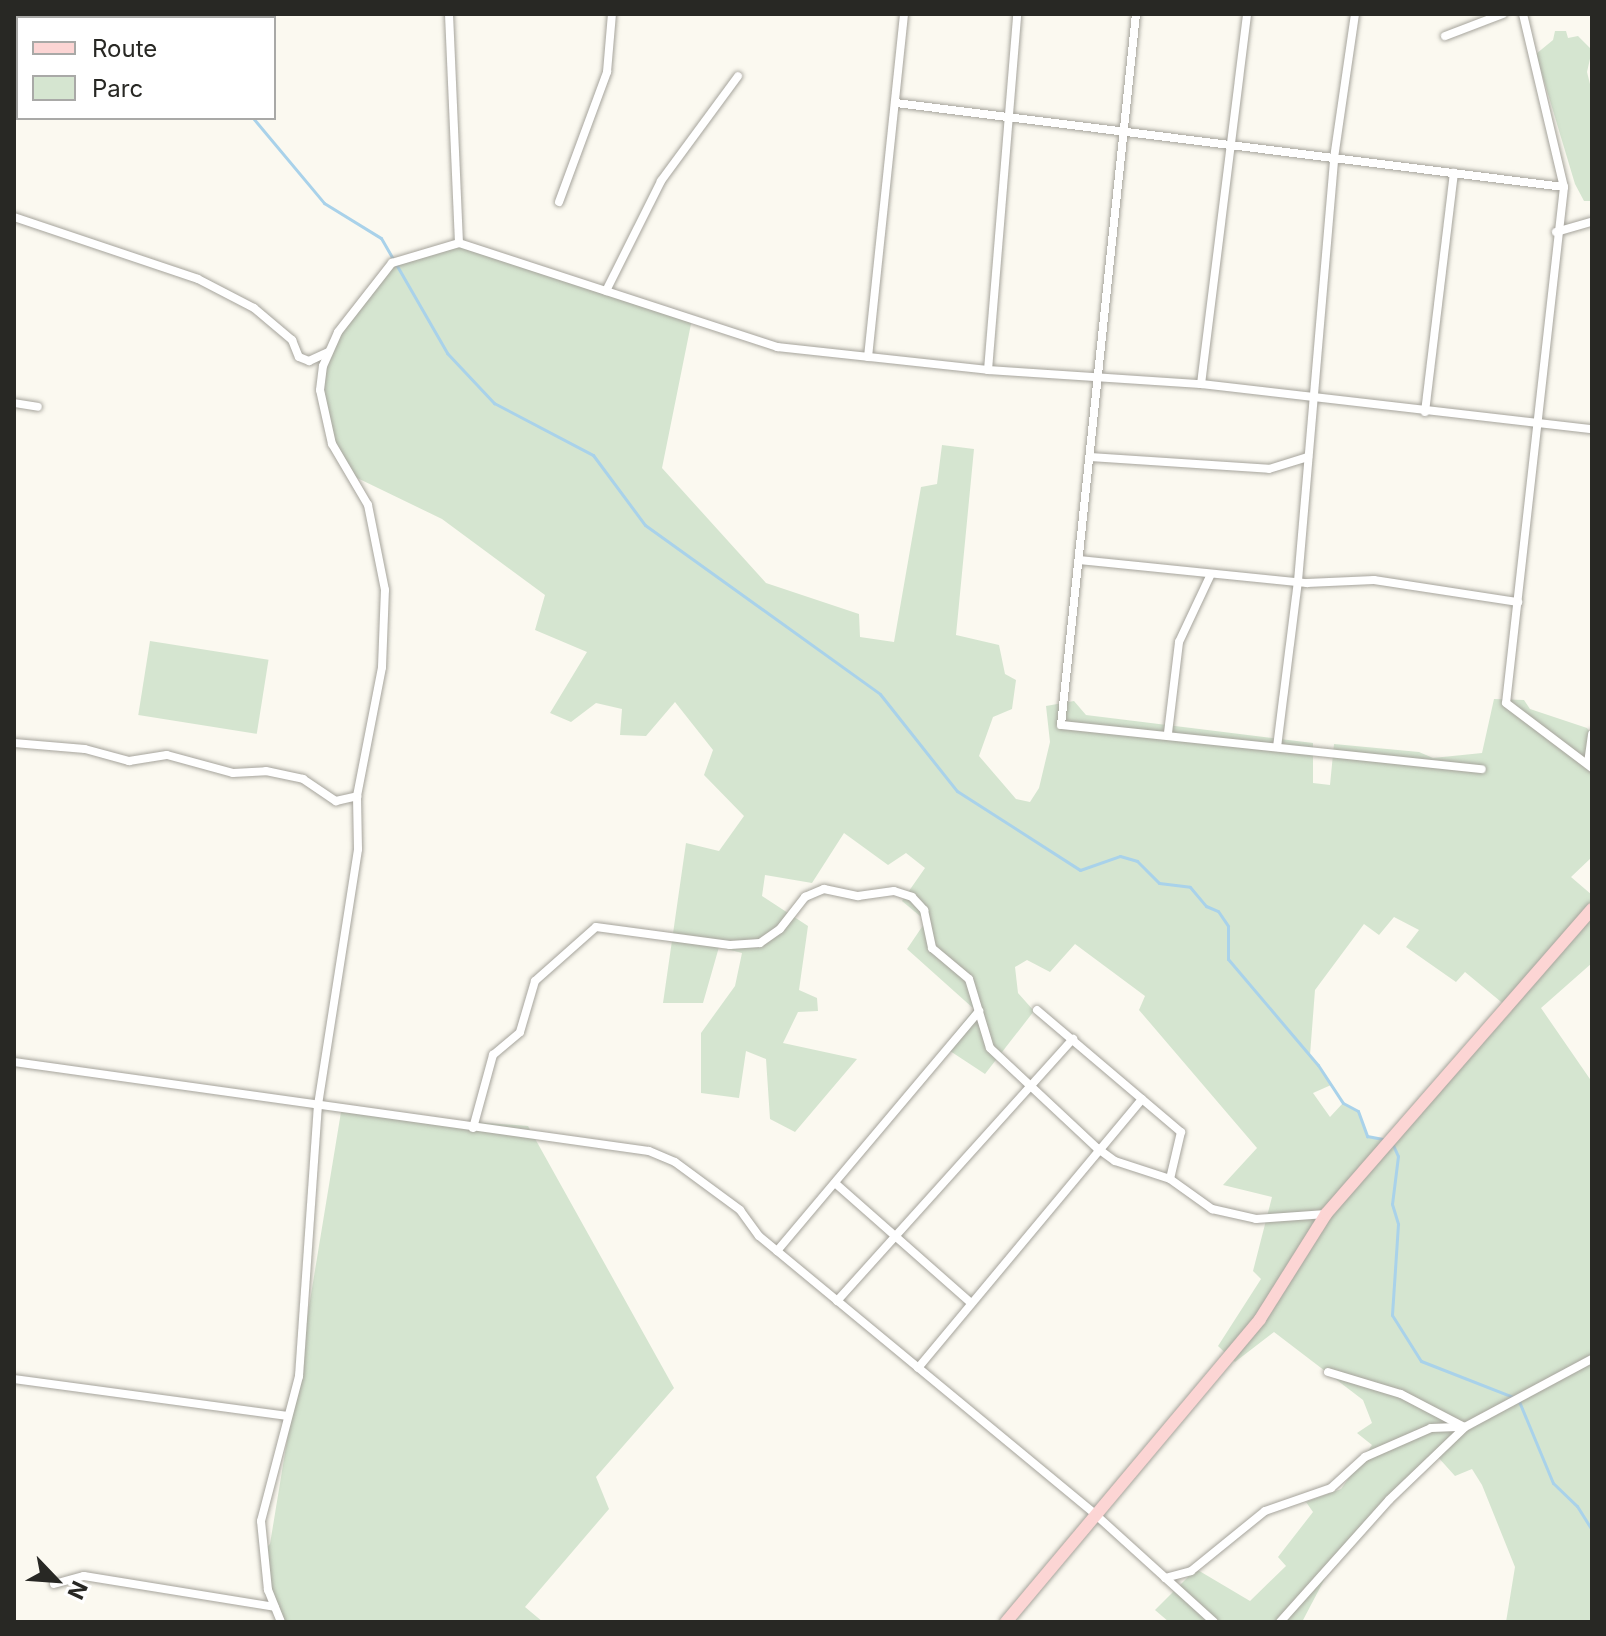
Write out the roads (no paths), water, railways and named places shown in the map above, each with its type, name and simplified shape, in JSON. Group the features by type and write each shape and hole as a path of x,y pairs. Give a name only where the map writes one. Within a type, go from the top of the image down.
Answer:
{"main road":[{"path":"1006,1622 1260,1319 1326,1214 1592,909"}],"street":[{"path":"449,14 459,243"},
{"path":"559,202 607,72 612,14"},
{"path":"868,357 904,14"},
{"path":"988,370 1017,14"},
{"path":"1136,14 1061,725 1168,733 1482,769"},
{"path":"1201,384 1234,145 1247,14"},
{"path":"1277,747 1298,581 1334,158 1355,14"},
{"path":"1445,36 1503,14"},
{"path":"1523,14 1564,187 1556,232 1506,703 1590,766"},
{"path":"606,291 661,181 738,76"},
{"path":"896,103 1564,187"},
{"path":"1425,412 1454,173"},
{"path":"14,217 198,279 254,308 292,340 299,357 309,361 328,352"},
{"path":"1556,232 1592,222"},
{"path":"281,1622 268,1590 261,1521 299,1376 318,1105 358,849 357,796 382,667 385,590 368,505 332,444 320,390 328,352 375,280 392,263 459,243 777,347 988,370 1201,384 1592,429"},
{"path":"14,403 38,407"},
{"path":"1090,457 1269,469 1308,457"},
{"path":"1079,560 1298,581 1374,580 1518,602"},
{"path":"1168,733 1179,642 1211,574"},
{"path":"1590,766 1592,734"},
{"path":"14,743 85,749 129,761 167,755 233,773 266,771 303,779 336,801 357,796"},
{"path":"473,1128 493,1055 520,1032 535,981 596,927 730,945 760,943 780,929 805,897 824,889 858,896 894,891 912,897 924,910 932,948 969,979 990,1048 1030,1081 1032,1091 1097,1148 1115,1161 1170,1179 1212,1209 1256,1219 1326,1214"},
{"path":"1037,1010 1181,1132 1170,1179"},
{"path":"777,1251 979,1011"},
{"path":"837,1301 1032,1091 1073,1039"},
{"path":"14,1062 649,1151 675,1162 740,1210 777,1251 1096,1515 1214,1622"},
{"path":"918,1368 1097,1148 1142,1099"},
{"path":"835,1183 971,1303"},
{"path":"1280,1622 1389,1500 1465,1427 1592,1359"},
{"path":"1328,1372 1401,1394 1465,1427"},
{"path":"14,1379 288,1416"},
{"path":"1165,1578 1191,1571 1265,1511 1331,1488 1365,1457 1431,1428 1465,1427"},
{"path":"54,1584 84,1576 275,1607"}],"waterway":[{"path":"255,120 324,203 381,238 447,353 494,403 593,455 645,525 880,694 957,791 1080,870 1120,856 1137,861 1159,883 1190,887 1206,906 1218,911 1228,926 1228,959 1318,1065 1343,1103 1358,1111 1367,1136 1383,1139"},
{"path":"1393,1145 1398,1156 1392,1204 1398,1224 1392,1315 1421,1361 1518,1399 1553,1483 1577,1506 1592,1530"}]}
